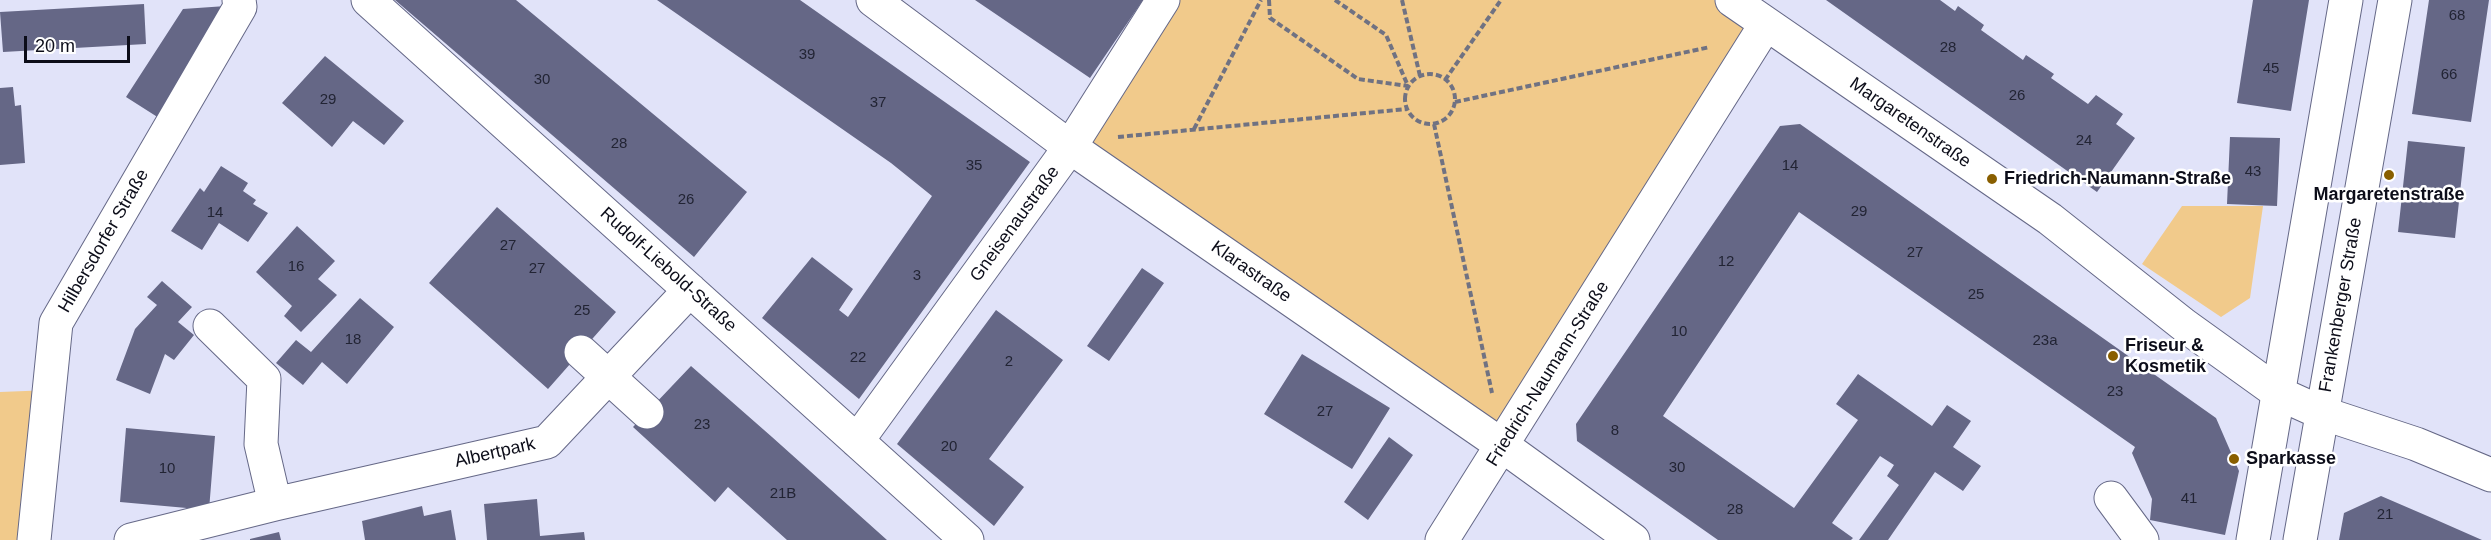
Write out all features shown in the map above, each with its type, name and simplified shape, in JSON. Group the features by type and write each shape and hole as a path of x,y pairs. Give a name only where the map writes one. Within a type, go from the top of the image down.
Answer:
{"street":[{"name":"Hilbersdorfer Straße","path":"34,540 56,323 240,7 239,0"},
{"name":"Rudolf-Liebold-Straße","path":"368,0 968,540"},
{"name":"Klarastraße","path":"873,0 1070,147 1503,446 1633,540"},
{"name":"Gneisenaustraße","path":"857,441 1070,147 1163,0"},
{"name":"Margaretenstraße","path":"1732,0 2050,219 2184,325 2280,394 2322,413 2416,444 2491,475"},
{"path":"2253,540 2280,394 2346,0"},
{"name":"Frankenberger Straße","path":"2300,540 2396,0"},
{"name":"Friedrich-Naumann-Straße","path":"1442,540 1766,24"},
{"name":"Albertpark","path":"131,540 547,441 690,290"},
{"path":"210,326 264,378 261,444 275,504"},
{"path":"581,352 647,412"},
{"path":"2111,498 2142,540"}],"path":[{"path":"1194,129 1261,0"},
{"path":"1269,0 1270,18 1358,79 1408,86 1420,76 1435,74 1445,80 1452,87 1455,102 1448,116 1434,124 1418,121 1407,109 1405,102 1408,86 1386,35 1335,0"},
{"path":"1402,0 1420,76"},
{"path":"1445,80 1501,0"},
{"path":"1455,102 1710,47 1751,26 1766,24"},
{"path":"1070,147 1121,136 1407,109"},
{"path":"1434,124 1503,446"}],"shaded area":[{"path":"1173,0 1714,0 1751,26 1501,433 1082,145"},
{"path":"2182,206 2263,206 2250,298 2221,317 2142,264"},
{"path":"51,390 27,540 0,540 0,392"}],"building":[{"path":"395,0 516,0 747,192 694,257"},
{"path":"657,0 800,0 1030,162 859,399 762,318 812,257 853,289 839,310 848,317 932,196 891,163"},
{"path":"975,0 1143,0 1090,78"},
{"path":"1826,0 1940,0 1955,11 1958,6 1984,25 1981,30 2023,60 2026,55 2054,74 2051,78 2088,104 2096,95 2123,114 2116,124 2135,138 2097,192"},
{"path":"2253,0 2309,0 2291,111 2237,103"},
{"path":"2429,0 2489,0 2471,122 2412,114"},
{"path":"144,4 146,44 3,52 0,12"},
{"path":"226,6 159,118 126,97 183,9"},
{"path":"325,56 404,121 384,145 353,121 332,147 282,103"},
{"path":"13,87 15,106 21,105 25,163 0,165 0,88"},
{"path":"1800,124 2216,418 2239,471 2225,535 2150,520 2152,499 2132,453 2135,447 1799,212 1663,416 1794,508 1858,420 1836,404 1858,374 1932,426 1947,405 1971,421 1953,447 1981,466 1963,491 1935,472 1888,540 1859,540 1899,485 1887,476 1894,465 1880,456 1832,523 1853,538 1851,540 1718,540 1577,441 1576,424 1780,126"},
{"path":"2230,137 2280,138 2277,206 2227,204"},
{"path":"2408,141 2465,147 2455,238 2398,232"},
{"path":"221,166 248,183 243,191 256,200 253,204 268,213 248,242 219,223 202,250 171,231 200,188 204,192"},
{"path":"497,207 616,312 548,389 429,283"},
{"path":"297,226 335,261 318,279 337,295 301,332 284,316 292,306 256,272"},
{"path":"1142,268 1164,283 1109,361 1087,346"},
{"path":"162,281 192,307 178,322 194,335 174,360 165,354 150,394 116,380 135,329 157,305 147,297"},
{"path":"360,298 394,327 347,384 322,362 303,385 276,363 296,340 311,352"},
{"path":"996,310 1063,360 989,459 1024,487 994,526 897,444"},
{"path":"1302,354 1390,408 1352,469 1264,414"},
{"path":"691,366 887,540 787,540 728,487 715,502 633,427"},
{"path":"126,428 215,436 209,510 120,502"},
{"path":"1389,437 1413,455 1368,520 1344,502"},
{"path":"2381,496 2482,540 2339,540 2344,513"},
{"path":"537,499 540,536 584,532 585,540 487,540 484,504"},
{"path":"422,506 424,516 451,510 456,540 365,540 362,521"},
{"path":"279,532 281,540 250,540 250,539"}],"place":[{"name":"Margaretenstraße","path":"2389,175"},
{"name":"Friedrich-Naumann-Straße","path":"1992,179"},
{"name":"Friseur & Kosmetik","path":"2113,356"},
{"name":"Sparkasse","path":"2234,459"}]}
